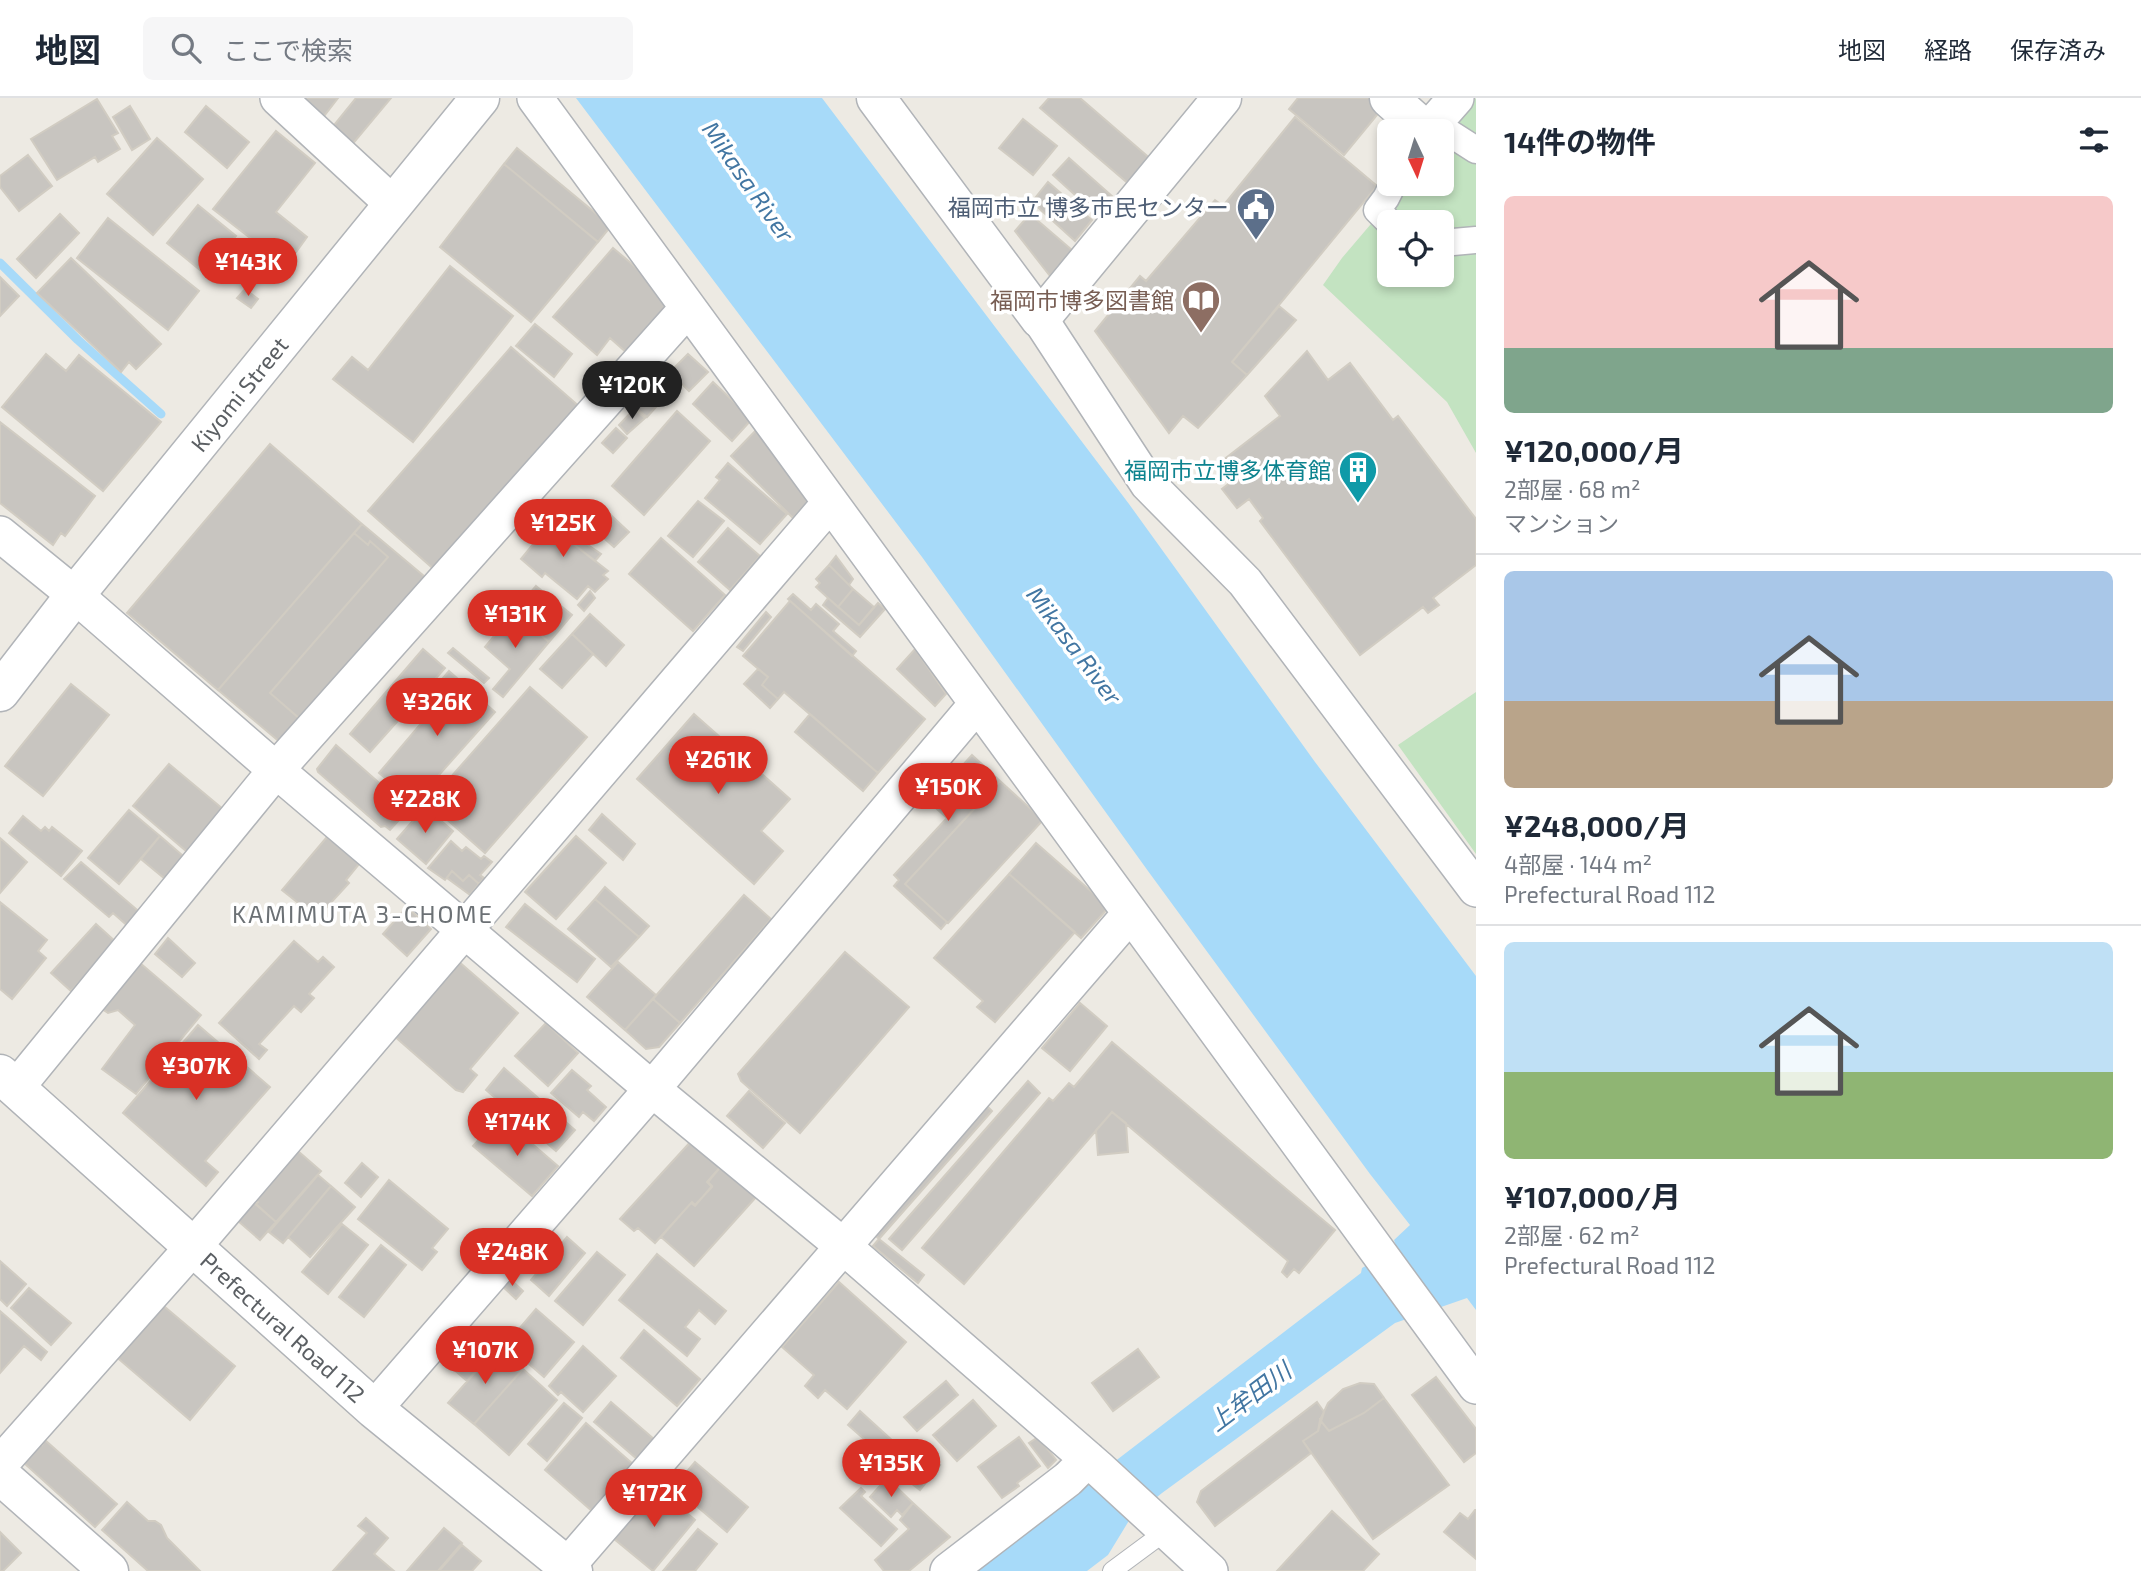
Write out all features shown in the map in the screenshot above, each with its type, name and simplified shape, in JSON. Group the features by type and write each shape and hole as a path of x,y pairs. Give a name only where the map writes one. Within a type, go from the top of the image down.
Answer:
{"street":[{"path":"278,98 394,205"},
{"name":"Kiyomi Street","path":"0,692 75,595 480,98"},
{"path":"534,98 1476,1385"},
{"path":"876,98 1040,319 1148,484 1244,582 1476,888"},
{"path":"1040,319 1222,98"},
{"path":"1389,98 1417,119"},
{"path":"1443,119 1456,98"},
{"path":"1454,140 1476,150"},
{"path":"1454,242 1476,240"},
{"path":"8,1081 276,770 688,308"},
{"path":"0,1464 193,1247 466,931 830,503"},
{"path":"0,534 75,595 276,770 652,1089 843,1246 1093,1463 1210,1571"},
{"path":"374,1409 652,1089 976,704"},
{"path":"568,1569 1130,914"},
{"name":"Prefectural Road 112","path":"8,1081 374,1409 568,1569"},
{"path":"948,1571 1068,1479 1093,1463"},
{"path":"0,1475 109,1571"}],"lane":[{"path":"1112,1571 1157,1522"}],"green space":[{"path":"1476,98 1476,453 1447,402 1323,285 1377,217 1377,287 1454,287 1454,210 1383,210 1395,196 1454,196 1454,125"},
{"path":"1476,692 1476,854 1398,745"}],"water":[{"path":"576,98 822,98 1129,504 1315,762 1476,976 1476,1310 1467,1298 1395,1323 1162,1493 1130,1519 1108,1555 1087,1571 967,1571 1081,1484 1091,1484 1118,1459 1361,1273 1362,1268 1397,1249 1394,1240 1410,1225 1148,871 922,557"}],"building":[{"path":"296,98 338,98 321,120"},
{"path":"356,98 391,98 350,147 330,130"},
{"path":"1049,98 1080,98 1152,160 1130,185 1040,108"},
{"path":"1298,98 1369,98 1382,109 1344,155 1289,109"},
{"path":"97,99 118,133 112,136 120,149 98,162 95,157 57,180 31,139"},
{"path":"130,106 150,139 132,150 113,117"},
{"path":"206,106 249,142 227,168 185,132"},
{"name":"福岡市立 博多市民センター","path":"1295,117 1377,186 1232,362 1247,375 1198,428 1183,416 1169,433 1095,331 1140,276 1146,281 1215,200 1223,206"},
{"path":"1023,119 1057,146 1033,175 999,148"},
{"path":"276,131 315,163 276,212 307,237 286,266 213,209"},
{"path":"157,138 203,179 153,235 107,194"},
{"path":"517,148 611,226 598,242 504,164"},
{"path":"28,155 52,186 19,211 0,187 0,176"},
{"path":"1069,158 1112,196 1096,214 1053,175"},
{"path":"504,164 598,242 531,322 440,247"},
{"path":"1048,182 1092,220 1075,241 1032,202"},
{"path":"198,205 236,236 205,274 167,243"},
{"path":"60,214 79,233 36,278 17,259"},
{"path":"1030,214 1072,250 1050,276 1015,231"},
{"path":"108,218 199,291 168,330 77,258"},
{"path":"613,248 645,275 667,305 627,353 610,338 597,355 553,317"},
{"path":"71,258 161,344 136,369 129,362 121,372 37,293"},
{"path":"450,266 513,316 413,442 333,379 352,357 368,370"},
{"path":"0,277 19,296 0,316"},
{"path":"245,289 258,299 251,308 237,298"},
{"path":"1279,306 1296,320 1247,375 1232,362"},
{"path":"535,324 572,354 554,377 516,346"},
{"path":"511,347 580,407 437,572 368,511"},
{"name":"福岡市立博多体育館","path":"1307,351 1328,380 1350,363 1393,420 1398,416 1476,519 1476,565 1433,598 1439,605 1428,613 1423,607 1360,655 1260,521 1263,518 1249,499 1237,508 1222,489 1236,478 1222,461 1280,416 1265,396"},
{"path":"46,354 66,371 79,355 161,422 103,491 2,407"},
{"path":"688,354 708,372 689,391 670,372"},
{"path":"660,378 672,389 647,417 635,407"},
{"path":"713,382 752,419 732,441 693,404"},
{"path":"634,409 645,418 627,434 619,425"},
{"path":"677,411 710,441 644,515 612,486"},
{"path":"0,422 95,496 65,536 61,533 53,545 0,503"},
{"path":"616,428 627,438 613,453 602,443"},
{"path":"758,428 808,502 793,518 731,456"},
{"path":"270,444 362,524 218,690 127,613"},
{"path":"728,463 787,514 760,544 705,498 720,480 716,477"},
{"path":"698,501 724,521 693,557 668,536"},
{"path":"600,505 629,532 614,547 586,522"},
{"path":"548,515 576,536 571,542 608,571 603,575 608,579 595,592 588,586 577,599 545,573 542,577 521,559 535,542 531,537"},
{"path":"362,524 430,581 300,719 270,693 388,557 370,541 368,545 354,533"},
{"path":"728,528 760,556 730,590 698,562"},
{"path":"580,531 591,540 588,545 601,554 595,561 571,542"},
{"path":"354,533 368,545 370,541 388,557 270,693 300,719 281,743 218,690"},
{"path":"661,538 725,595 693,631 629,574"},
{"path":"836,556 853,579 849,585 829,565"},
{"path":"829,565 853,589 838,607 816,587 820,583 816,579"},
{"path":"536,586 572,615 549,642 514,612"},
{"path":"853,589 874,607 859,625 838,607"},
{"path":"590,591 595,598 584,611 578,605"},
{"path":"793,594 811,610 816,604 839,624 833,631 856,651 852,656 788,599"},
{"path":"828,598 859,625 878,603 885,609 860,637 823,605"},
{"path":"790,601 925,719 878,773 784,692 778,699 762,685 768,677 743,656"},
{"path":"514,612 549,642 503,697 493,689 510,669 485,647"},
{"path":"766,612 771,617 743,651 737,647"},
{"path":"590,614 624,645 606,666 572,634"},
{"path":"572,634 593,654 562,688 540,669"},
{"path":"453,648 489,678 484,683 448,653"},
{"path":"423,649 445,668 370,752 350,734"},
{"path":"915,649 946,694 935,706 897,669"},
{"path":"758,669 768,677 762,685 778,699 770,708 744,684"},
{"path":"449,671 495,712 414,803 379,773 441,700 431,692"},
{"path":"71,684 109,715 43,796 5,766"},
{"path":"530,687 587,737 485,853 428,803"},
{"path":"694,714 790,799 761,831 783,851 754,884 637,779"},
{"path":"810,714 878,773 863,791 795,732"},
{"path":"336,745 409,809 390,830 385,826 381,827 318,772 317,769"},
{"path":"972,755 1000,781 905,884 947,922 941,929 894,886 899,880 894,875 947,818 929,802"},
{"path":"169,764 229,814 192,856 133,806"},
{"path":"1000,781 1043,820 948,923 905,884"},
{"path":"425,807 453,831 426,864 397,839"},
{"path":"129,810 160,836 119,884 88,858"},
{"path":"602,814 635,844 623,860 589,830"},
{"path":"23,816 41,831 45,827 49,831 52,827 82,851 61,876 9,833"},
{"path":"160,836 189,861 170,883 141,859"},
{"path":"576,836 606,863 556,919 525,892"},
{"path":"327,837 360,863 346,880 349,883 317,918 282,890"},
{"path":"0,838 27,862 0,893"},
{"path":"451,841 462,851 466,847 481,859 484,856 492,862 480,875 484,878 479,884 469,875 463,881 452,871 445,880 428,868"},
{"path":"1036,843 1109,907 1081,938 1009,874"},
{"path":"81,862 142,914 130,928 113,913 109,917 64,879"},
{"path":"452,871 463,881 469,875 479,884 470,895 447,878"},
{"path":"1009,874 1075,932 995,1022 977,1007 983,1001 934,958"},
{"path":"605,887 649,926 639,937 595,899"},
{"path":"744,895 771,919 680,1023 653,999"},
{"path":"595,899 639,937 611,967 568,929"},
{"path":"0,902 47,940 38,951 46,958 12,999 0,989"},
{"path":"525,904 595,959 577,982 506,927"},
{"path":"407,907 431,929 407,956 383,934"},
{"path":"96,924 116,942 71,991 51,973"},
{"path":"168,938 195,963 182,977 155,954"},
{"path":"294,941 318,962 323,957 334,967 309,994 314,998 301,1012 294,1006 259,1044 267,1050 259,1059 219,1023"},
{"path":"845,952 909,1007 800,1133 741,1081 738,1074"},
{"path":"458,961 518,1013 470,1069 477,1075 463,1092 456,1090 394,1036"},
{"path":"618,962 656,995 625,1030 587,997"},
{"path":"140,963 201,1015 136,1094 102,1069 135,1025 118,1010 108,1013 99,1007"},
{"path":"653,999 680,1023 659,1047 646,1049 625,1030"},
{"path":"1080,1003 1107,1026 1070,1071 1042,1048"},
{"path":"546,1023 578,1053 548,1086 515,1056"},
{"path":"198,1025 270,1087 205,1161 218,1172 206,1186 123,1113"},
{"path":"1112,1042 1335,1230 1299,1273 1294,1269 1287,1277 1282,1272 1288,1261 1112,1112 964,1284 922,1248 1049,1098 1053,1101 1069,1083 1074,1087"},
{"path":"504,1068 575,1130 556,1151 486,1090"},
{"path":"572,1070 591,1086 587,1090 606,1107 594,1121 583,1112 579,1117 551,1093"},
{"path":"1028,1081 1040,1093 902,1250 889,1239"},
{"path":"749,1091 785,1123 763,1148 727,1116"},
{"path":"986,1105 992,1111 879,1239 873,1233"},
{"path":"1112,1112 1126,1123 1128,1152 1098,1155 1096,1130"},
{"path":"508,1123 558,1166 532,1196 473,1146 486,1132 494,1139"},
{"path":"694,1138 723,1164 707,1182 712,1187 695,1205 692,1202 655,1243 638,1228 634,1231 620,1219"},
{"path":"291,1145 321,1171 276,1222 251,1196 269,1185 282,1170 275,1164"},
{"path":"362,1163 378,1177 361,1197 345,1183"},
{"path":"722,1165 757,1196 694,1266 661,1237 691,1203 695,1206 712,1186 708,1182"},
{"path":"318,1175 331,1186 283,1243 269,1232"},
{"path":"389,1180 448,1229 432,1248 437,1252 422,1270 358,1219"},
{"path":"331,1186 355,1207 310,1257 288,1237"},
{"path":"247,1197 276,1222 260,1240 231,1215"},
{"path":"342,1224 368,1245 328,1294 302,1272"},
{"path":"567,1237 585,1253 549,1296 531,1280"},
{"path":"879,1239 924,1275 918,1283 873,1246"},
{"path":"381,1245 406,1265 364,1317 339,1297"},
{"path":"597,1252 625,1275 583,1325 555,1301"},
{"path":"657,1254 726,1311 715,1324 699,1310 685,1327 700,1339 687,1356 619,1300"},
{"path":"0,1261 26,1284 7,1306 0,1299"},
{"path":"508,1277 523,1291 516,1299 501,1285"},
{"path":"839,1282 906,1342 847,1409 825,1390 818,1398 805,1386 814,1375 782,1347"},
{"path":"29,1288 71,1323 51,1345 11,1308"},
{"path":"159,1302 235,1366 190,1420 114,1355"},
{"path":"536,1309 574,1342 544,1377 506,1344"},
{"path":"0,1311 47,1352 41,1360 24,1346 0,1373"},
{"path":"469,1330 480,1339 483,1336 497,1348 467,1381 443,1360"},
{"path":"644,1330 700,1379 677,1406 621,1358"},
{"path":"583,1346 616,1376 583,1412 561,1392 558,1395 549,1386"},
{"path":"497,1348 522,1370 474,1424 448,1403"},
{"path":"1138,1349 1159,1377 1113,1411 1092,1383"},
{"path":"523,1369 557,1400 509,1455 474,1424"},
{"path":"1436,1377 1476,1429 1476,1453 1464,1462 1412,1395"},
{"path":"946,1381 958,1395 917,1431 904,1417"},
{"path":"1360,1383 1374,1384 1384,1398 1364,1413 1329,1431 1320,1420 1328,1403 1343,1389"},
{"path":"1384,1398 1449,1485 1373,1539 1303,1441 1318,1431 1320,1420 1329,1431 1364,1413"},
{"path":"973,1400 996,1426 957,1461 933,1435"},
{"path":"611,1402 654,1439 637,1459 594,1422"},
{"path":"1317,1402 1324,1412 1318,1431 1303,1441 1311,1453 1215,1526 1197,1502 1201,1491"},
{"path":"564,1403 582,1418 547,1461 528,1444"},
{"path":"860,1411 893,1441 881,1454 848,1425"},
{"path":"586,1423 633,1464 592,1511 545,1470"},
{"path":"1019,1437 1040,1466 1002,1498 978,1467"},
{"path":"1038,1437 1056,1460 1048,1468 1029,1443"},
{"path":"35,1439 42,1445 45,1440 117,1504 95,1527 25,1464 21,1456"},
{"path":"911,1444 940,1465 920,1490 892,1468"},
{"path":"695,1462 748,1507 727,1532 674,1487"},
{"path":"887,1478 913,1503 902,1515 897,1510 891,1517 870,1497"},
{"path":"656,1487 695,1520 653,1571 613,1538"},
{"path":"861,1488 865,1492 861,1496 897,1529 881,1546 840,1508"},
{"path":"127,1502 148,1521 161,1525 167,1538 200,1571 148,1571 102,1530"},
{"path":"913,1503 950,1537 909,1571 884,1571 875,1560 909,1529 900,1520"},
{"path":"1475,1510 1476,1559 1444,1532 1460,1513 1468,1519"},
{"path":"1332,1511 1379,1554 1363,1571 1277,1571"},
{"path":"366,1518 388,1538 374,1554 394,1571 333,1571 367,1533 358,1526"},
{"path":"444,1528 462,1543 438,1571 407,1571"},
{"path":"698,1529 717,1544 695,1571 663,1571"},
{"path":"0,1532 21,1553 3,1571 0,1571"},
{"path":"462,1545 481,1561 472,1571 439,1571"}],"waterway":[{"path":"0,263 78,340 161,414"}],"place":[{"name":"福岡市立 博多市民センター","path":"1256,241"},
{"name":"福岡市博多図書館","path":"1201,334"},
{"name":"福岡市立博多体育館","path":"1358,504"}],"district":[{"name":"KAMIMUTA 3-CHOME","path":"363,913"}],"water label":[{"name":"Mikasa River","path":"749,181"},
{"name":"Mikasa River","path":"1075,645"},
{"name":"上牟田川","path":"1249,1396"}]}
